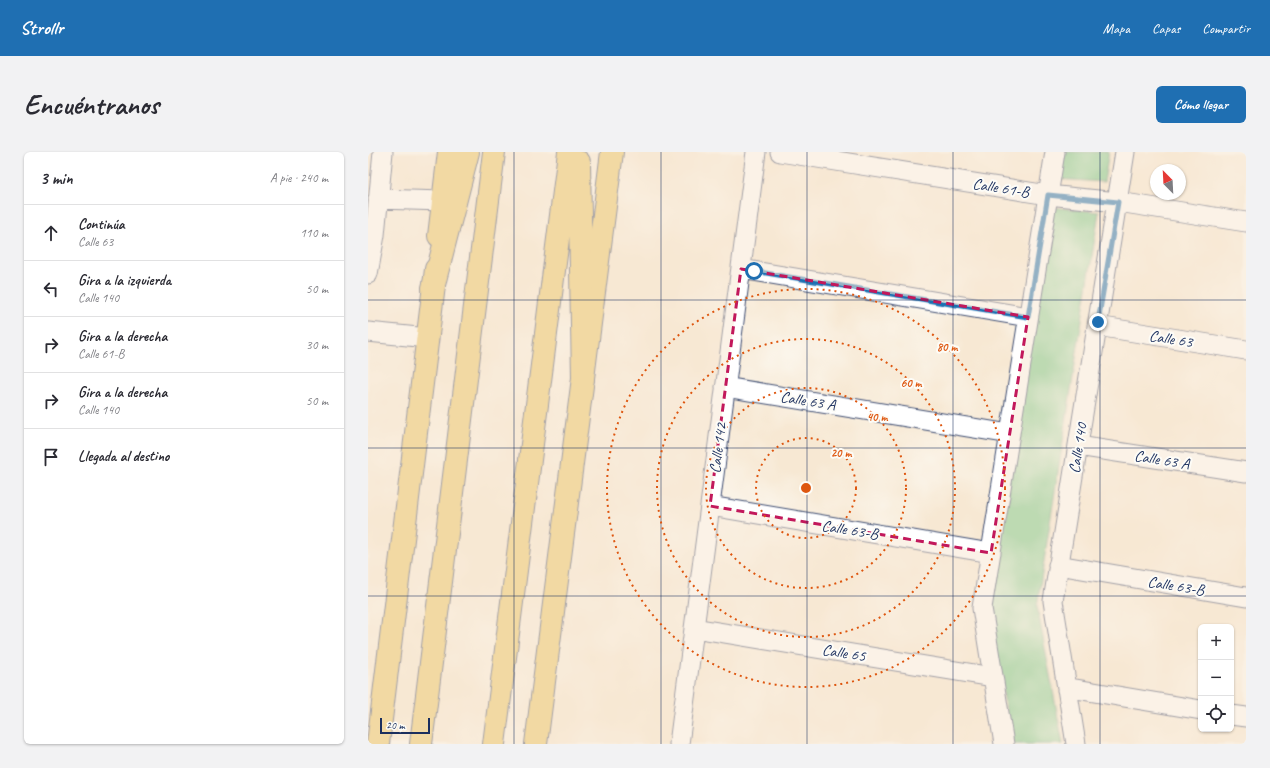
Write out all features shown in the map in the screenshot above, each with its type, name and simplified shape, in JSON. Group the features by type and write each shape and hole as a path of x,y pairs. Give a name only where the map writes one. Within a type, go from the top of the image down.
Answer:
{"main road":[{"path":"378,744 434,288 449,152"},
{"path":"434,288 468,152"},
{"path":"421,744 494,152"},
{"path":"494,744 569,152"},
{"path":"578,152 583,379"},
{"path":"536,744 612,152"}],"street":[{"path":"368,274 375,235 383,152"},
{"name":"Calle 142","path":"679,744 756,152"},
{"name":"Calle 61-B","path":"780,152 1048,195 1118,202 1246,222"},
{"path":"1004,744 982,608 1055,152"},
{"name":"Calle 140","path":"1076,744 1053,601 1126,152"},
{"path":"378,199 443,201"},
{"path":"741,269 1028,317"},
{"name":"Calle 63","path":"1097,326 1246,350"},
{"path":"368,332 428,338"},
{"name":"Calle 63 A","path":"725,387 1010,434"},
{"name":"Calle 63 A","path":"1078,446 1246,472"},
{"name":"Calle 63-B","path":"710,506 991,553"},
{"name":"Calle 63-B","path":"1058,565 1246,596"},
{"name":"Calle 65","path":"694,628 993,676"},
{"path":"1067,690 1076,689 1198,709"},
{"path":"1234,715 1246,717"}],"highlighted area":[{"path":"741,269 1028,317 991,553 710,506"}],"green space":[{"path":"1060,152 1109,152 1104,182 1055,179"},
{"path":"1051,207 1099,212 1037,606 1063,744 1012,744 988,608"}],"route":[{"path":"754,271 1028,317 1048,195 1118,202 1098,322"}]}
